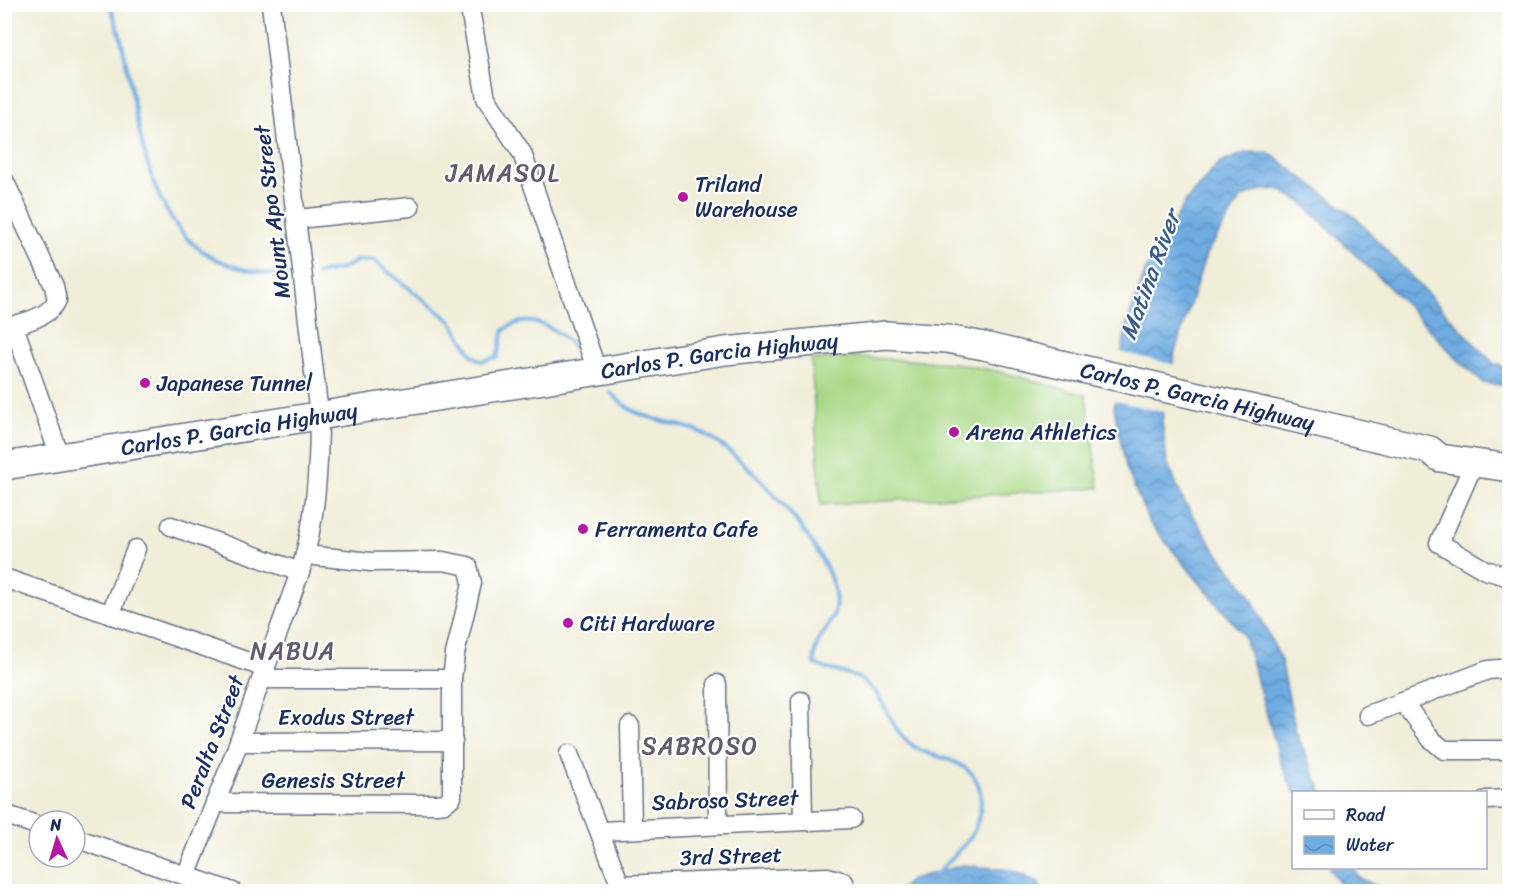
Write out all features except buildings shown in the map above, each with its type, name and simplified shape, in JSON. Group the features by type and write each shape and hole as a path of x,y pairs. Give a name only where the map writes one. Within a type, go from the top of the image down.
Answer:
{"highway":[{"name":"Carlos P. Garcia Highway","path":"4,466 597,370 725,351 886,334 947,339 1272,411 1430,450 1440,458 1509,468"},
{"name":"Carlos P. Garcia Highway","path":"1430,450 1442,446 1509,454"}],"street":[{"name":"Mount Apo Street","path":"271,4 298,219 319,414"},
{"path":"471,15 486,98 522,153 597,370"},
{"path":"4,180 54,286 57,300 55,305 37,317 9,326 60,457"},
{"path":"298,219 410,207"},
{"name":"Peralta Street","path":"186,876 239,742 303,564 320,456 319,414"},
{"path":"1474,463 1439,543 1485,570 1509,577"},
{"path":"171,526 303,564 443,561 468,566 472,583 455,654 452,679 453,741"},
{"path":"110,615 136,549"},
{"path":"4,578 264,673 452,679"},
{"path":"1368,715 1488,670 1509,668"},
{"path":"717,684 718,824"},
{"path":"801,701 803,821"},
{"path":"1403,702 1431,739 1444,750 1509,750"},
{"path":"630,726 632,828"},
{"name":"Exodus Street","path":"239,742 453,741"},
{"name":"Genesis Street","path":"215,803 437,804 449,801 453,792 453,741"},
{"path":"569,754 601,831 621,888"},
{"path":"1487,800 1509,800"},
{"path":"4,814 27,822"},
{"name":"Sabroso Street","path":"601,831 851,819"},
{"path":"87,842 233,891"},
{"name":"3rd Street","path":"621,888 806,877 836,878 846,887"}],"green space":[{"name":"Arena Athletics","path":"858,357 954,363 1002,372 1086,395 1099,488 821,505 811,360"}],"water":[{"name":"Matina River","path":"1247,152 1268,152 1355,217 1494,364 1509,368 1509,386 1483,383 1301,202 1279,189 1261,190 1241,198 1206,254 1175,352 1162,421 1167,462 1183,500 1215,550 1249,593 1281,660 1296,732 1322,791 1293,791 1281,763 1244,636 1149,522 1126,467 1114,408 1126,326 1146,269 1186,201 1218,164"},
{"path":"963,865 1011,870 1038,882 1042,891 898,891 912,879"},
{"path":"1330,869 1354,869 1358,877 1386,891 1345,891"}],"pier":[{"path":"1119,352 1176,365 1167,413 1112,400"}],"waterway":[{"path":"110,4 120,35 146,158 156,188 170,216 188,239 222,262 253,271 297,276"},
{"path":"317,274 342,269 358,260 374,261 451,321 473,356 482,361 497,357 504,330 514,324 524,322 535,323 555,331 580,354"},
{"path":"610,392 635,412 704,434 742,462 783,504 817,551 829,573 835,593 834,614 817,644 815,664 854,676 866,683 878,696 896,728 908,742 920,750 955,762 975,778 981,801 976,826 964,845 935,876"}],"place":[{"name":"Triland Warehouse","path":"683,197"},
{"name":"Japanese Tunnel","path":"145,383"},
{"name":"Arena Athletics","path":"954,432"},
{"name":"Ferramenta Cafe","path":"583,529"},
{"name":"Citi Hardware","path":"568,623"}],"district":[{"name":"JAMASOL","path":"503,173"},
{"name":"NABUA","path":"293,651"},
{"name":"SABROSO","path":"700,746"}]}
